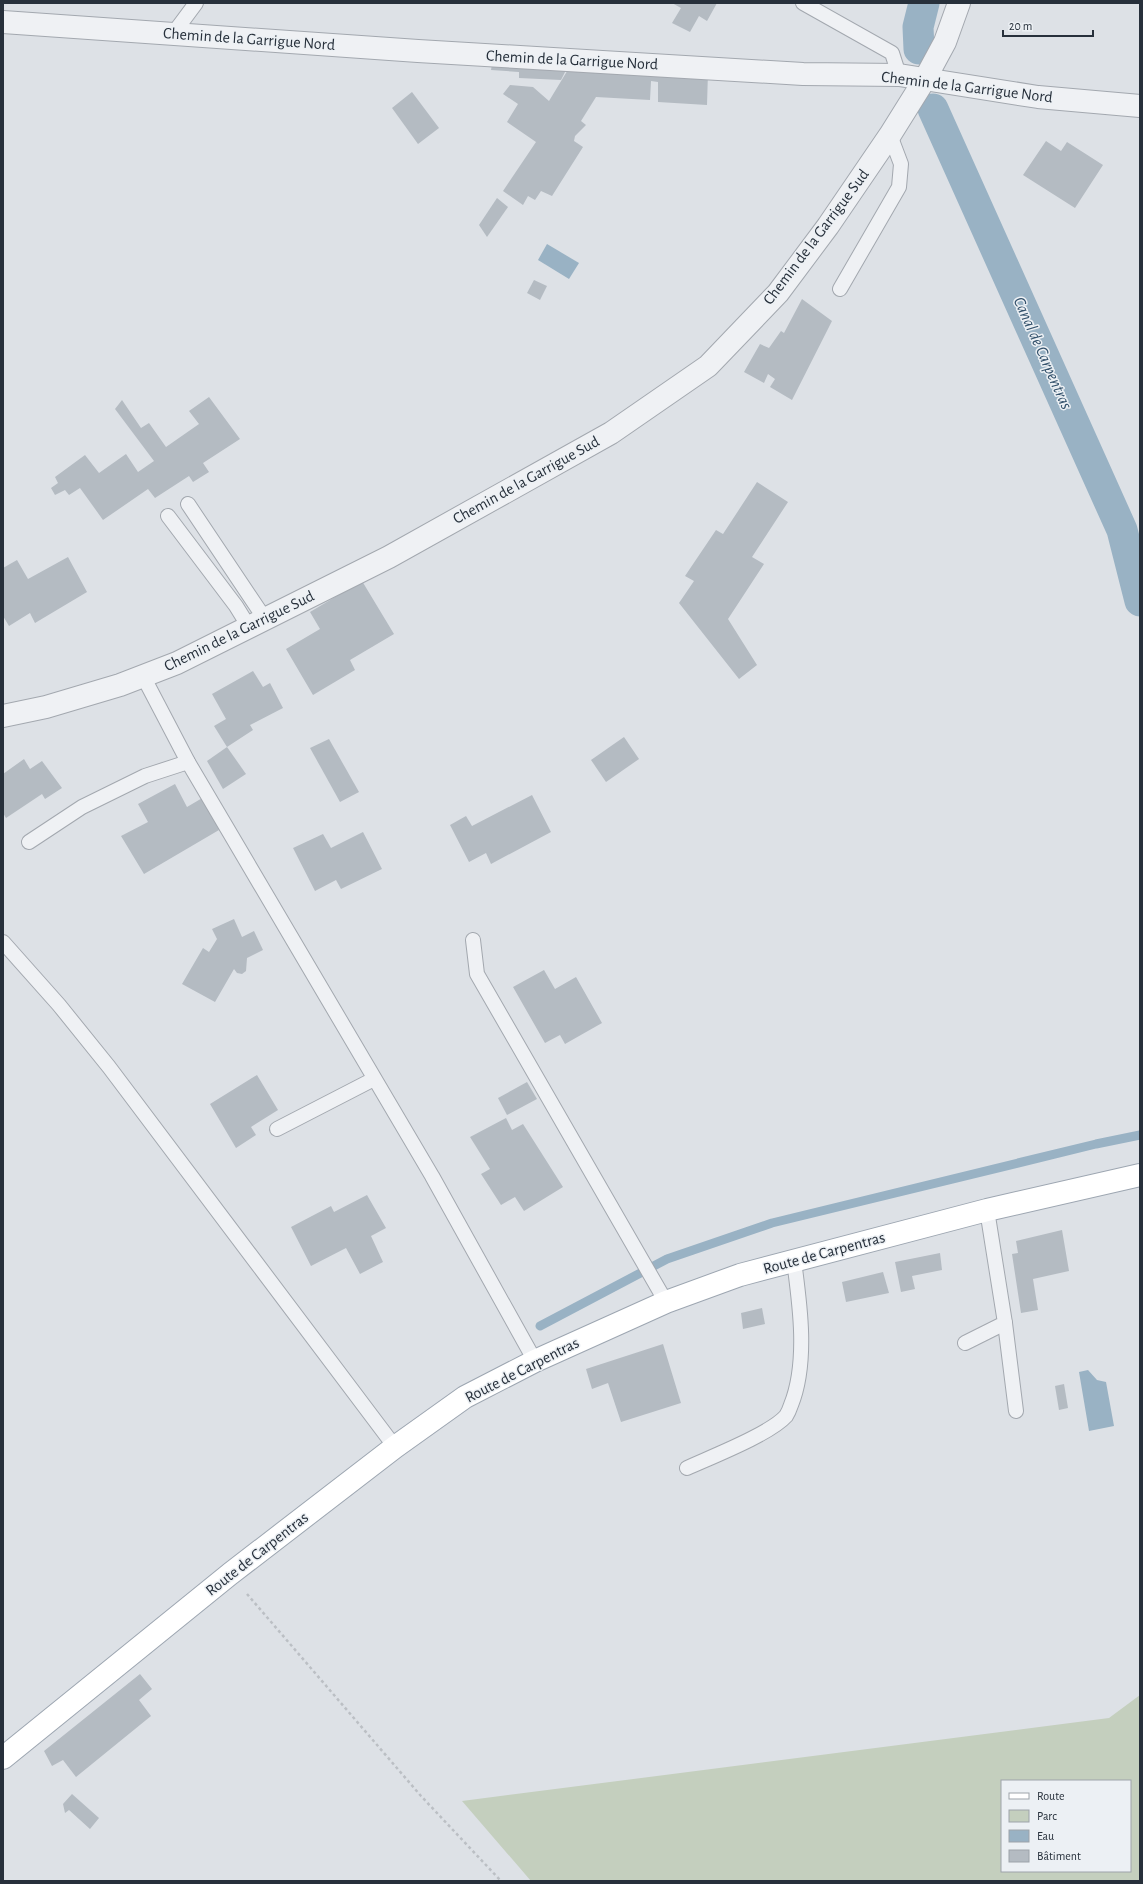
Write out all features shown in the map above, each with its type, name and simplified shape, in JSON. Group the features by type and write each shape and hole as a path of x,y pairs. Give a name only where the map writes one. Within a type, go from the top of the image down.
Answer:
{"main road":[{"name":"Route de Carpentras","path":"3,1758 230,1574 395,1447 465,1397 535,1361 666,1302 740,1276 987,1210 1140,1175"}],"street":[{"name":"Chemin de la Garrigue Sud","path":"3,716 46,707 120,685 177,663 388,557 611,433 708,366 778,293 828,226 890,135 925,79 945,42 959,3"},
{"name":"Chemin de la Garrigue Nord","path":"3,22 418,51 803,74 899,75 1038,97 1140,106"}],"lane":[{"path":"173,34 196,3"},
{"path":"803,3 892,53 899,75"},
{"path":"840,289 899,188 901,164 890,135"},
{"path":"188,504 257,623"},
{"path":"168,516 236,606 257,623"},
{"path":"142,676 188,762 432,1176 535,1361"},
{"path":"29,842 82,807 146,776 188,762"},
{"path":"473,940 476,974 666,1302"},
{"path":"3,942 59,1005 109,1067 395,1447"},
{"path":"277,1129 374,1079"},
{"path":"987,1210 1005,1324 1016,1411"},
{"path":"687,1468 763,1432 786,1416 797,1390 801,1347 799,1298 794,1261"},
{"path":"965,1343 1005,1324"}],"path":[{"path":"230,1574 421,1796 501,1881"}],"green space":[{"path":"1140,1695 1140,1881 531,1881 462,1801 1109,1718"}],"water":[{"path":"547,244 579,263 569,279 538,260"},
{"path":"1088,1370 1097,1380 1106,1382 1114,1426 1089,1431 1079,1372"}],"building":[{"path":"672,3 717,3 707,21 699,16 690,32 672,23 681,8"},
{"path":"493,58 569,64 561,80 519,78 519,72 491,70"},
{"path":"569,68 708,72 707,105 658,102 658,82 651,81 650,100 596,97 581,121 586,125 575,136 574,141 583,147 552,196 541,191 535,200 528,196 523,205 503,191 536,142 507,122 518,104 503,94 510,85 533,87 549,101"},
{"path":"412,92 439,128 418,144 392,108"},
{"path":"1046,141 1061,151 1067,142 1103,165 1075,208 1023,175"},
{"path":"497,198 508,207 487,237 479,225"},
{"path":"534,280 547,286 540,300 527,293"},
{"path":"802,299 832,321 792,400 770,387 775,379 768,374 764,383 744,372 760,344 769,348 781,331 784,333"},
{"path":"209,397 240,439 203,463 209,472 193,482 189,476 155,498 148,489 103,520 80,488 69,495 65,490 55,495 51,488 58,483 55,477 85,455 99,473 126,454 138,472 154,461 115,409 122,400 141,428 149,423 166,447 199,424 189,411"},
{"path":"757,482 788,502 752,557 764,564 728,619 757,665 739,679 679,603 694,581 685,576 716,530 723,534"},
{"path":"68,557 87,592 35,623 30,613 9,626 3,616 3,568 17,560 28,579"},
{"path":"362,581 394,634 350,660 355,670 313,695 286,649 320,629 310,612"},
{"path":"253,671 263,687 270,683 283,708 250,725 253,730 227,747 214,726 226,719 212,694"},
{"path":"624,737 639,759 606,782 591,760"},
{"path":"329,739 359,792 340,802 310,748"},
{"path":"227,747 246,774 223,789 207,761"},
{"path":"24,759 30,769 42,761 62,788 45,799 42,794 6,818 3,813 3,774"},
{"path":"175,784 187,807 204,797 219,830 144,874 121,836 148,822 138,804"},
{"path":"532,795 551,832 491,864 486,853 469,862 450,825 466,816 472,826"},
{"path":"363,832 382,869 341,889 336,880 315,891 293,848 323,834 331,848"},
{"path":"234,919 242,937 254,931 263,950 247,958 246,971 242,974 237,973 234,969 215,1002 182,984 203,948 209,952 217,939 212,929"},
{"path":"544,970 555,989 576,977 602,1023 565,1044 560,1035 545,1043 513,987"},
{"path":"257,1075 278,1110 251,1127 256,1135 236,1148 210,1104"},
{"path":"527,1082 537,1099 507,1115 498,1098"},
{"path":"506,1118 512,1130 523,1124 563,1187 524,1211 515,1197 501,1205 481,1174 490,1169 470,1137"},
{"path":"367,1195 386,1228 371,1236 383,1262 360,1274 346,1248 311,1266 291,1227 331,1206 334,1212"},
{"path":"1062,1230 1069,1271 1033,1279 1038,1310 1021,1313 1012,1254 1018,1253 1016,1241"},
{"path":"940,1253 942,1270 912,1276 915,1289 901,1292 895,1262"},
{"path":"883,1272 889,1293 846,1302 842,1282"},
{"path":"762,1308 765,1324 743,1329 741,1313"},
{"path":"663,1344 681,1403 621,1422 608,1383 592,1389 586,1369"},
{"path":"1064,1384 1068,1408 1059,1410 1055,1386"},
{"path":"140,1674 152,1689 139,1700 151,1716 76,1777 63,1760 52,1766 44,1751"},
{"path":"72,1794 99,1818 90,1829 69,1810 65,1813 63,1804"}],"waterway":[{"name":"Canal de Carpentras","path":"919,49 918,27 924,3"},
{"name":"Canal de Carpentras","path":"933,109 1122,530 1140,601"},
{"path":"540,1326 667,1259 772,1223 1096,1144 1140,1135"}]}
